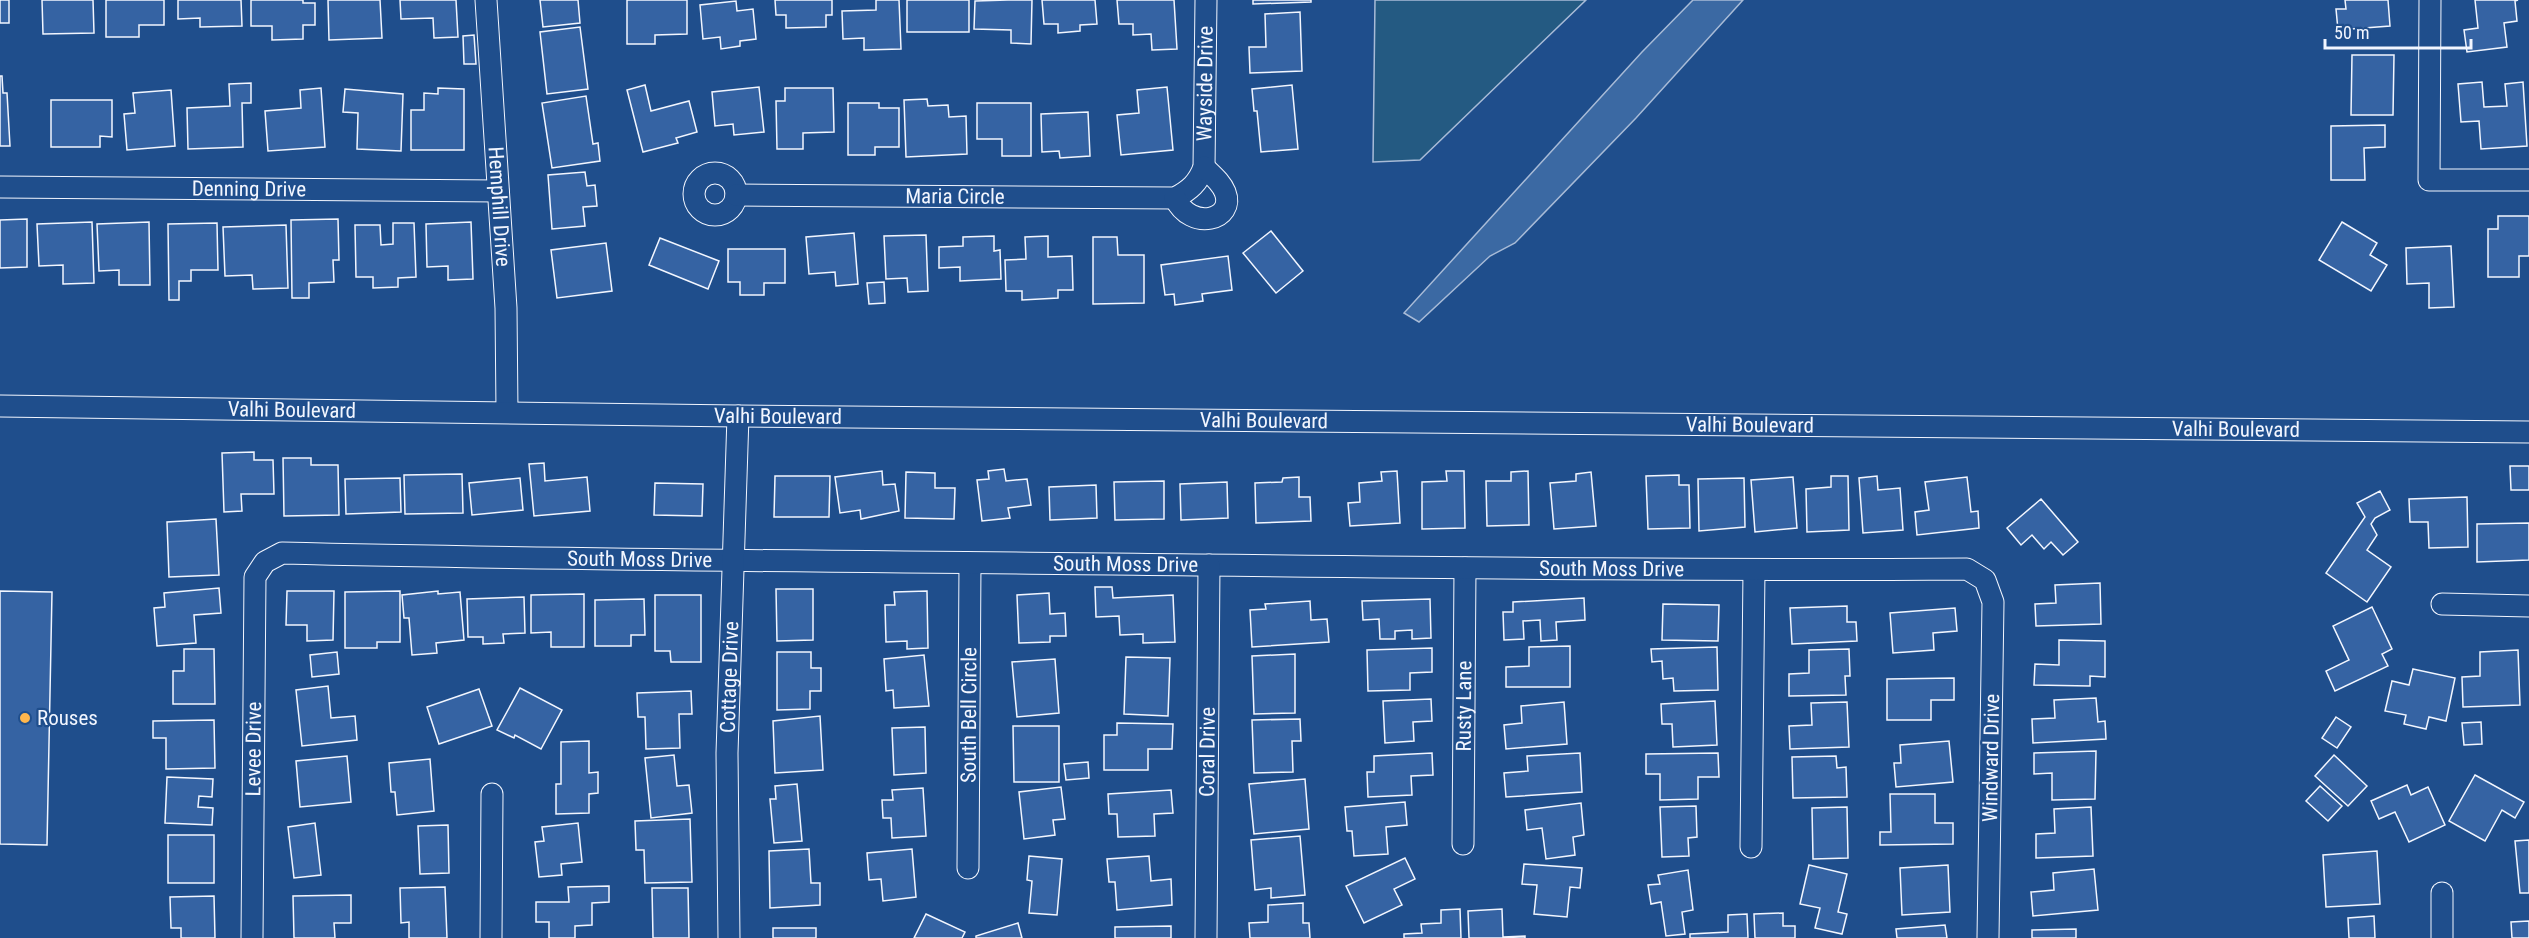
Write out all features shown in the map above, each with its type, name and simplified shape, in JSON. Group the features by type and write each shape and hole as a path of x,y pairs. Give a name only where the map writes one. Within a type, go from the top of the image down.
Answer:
{"street":[{"name":"Hemphill Drive","path":"486,0 506,308 507,412"},
{"name":"Wayside Drive","path":"1204,167 1206,0"},
{"path":"2430,0 2429,180 2529,180"},
{"path":"1204,167 1219,181 1226,194 1226,204 1221,214 1209,220 1195,219 1175,198 1190,190 1200,178 1204,167"},
{"name":"Denning Drive","path":"0,187 498,191"},
{"name":"Maria Circle","path":"736,195 1175,198"},
{"name":"Valhi Boulevard","path":"0,406 738,416 2529,432"},
{"name":"Cottage Drive","path":"729,938 727,753 738,416"},
{"name":"South Moss Drive","path":"265,562 282,553 547,560 1754,570 1967,569 1985,580"},
{"name":"Levee Drive","path":"252,938 255,577 265,562"},
{"name":"South Bell Circle","path":"968,868 970,563"},
{"name":"Coral Drive","path":"1206,938 1209,565"},
{"name":"Rusty Lane","path":"1463,844 1465,568"},
{"path":"1751,847 1754,570"},
{"name":"Windward Drive","path":"1985,580 1993,602 1988,938"},
{"path":"2442,604 2529,606"},
{"path":"491,938 492,794"},
{"path":"2442,893 2442,938"}],"shaded area":[{"path":"1375,0 1586,0 1420,160 1373,162"},
{"path":"1693,0 1743,0 1636,118 1515,243 1490,256 1419,322 1404,313 1642,52"}],"building":[{"path":"0,0 9,0 9,23 0,23"},
{"path":"42,0 93,0 94,33 43,34"},
{"path":"106,0 164,0 164,25 139,25 139,37 106,37"},
{"path":"178,0 241,0 242,26 200,27 200,18 178,19"},
{"path":"251,0 303,0 303,3 315,3 315,25 303,25 303,39 272,40 272,26 251,26"},
{"path":"328,0 380,0 382,38 329,40"},
{"path":"400,0 456,0 458,37 434,38 433,18 401,19"},
{"path":"540,0 578,0 580,23 543,27"},
{"path":"627,0 687,0 687,34 655,35 655,44 627,44"},
{"path":"775,0 832,0 832,15 826,15 826,27 786,28 786,15 776,15"},
{"path":"876,0 899,0 901,49 864,50 864,38 843,39 842,11 876,10"},
{"path":"907,0 969,0 969,32 907,32"},
{"path":"1032,0 1031,44 1011,43 1011,30 974,29 975,1"},
{"path":"1042,0 1095,0 1097,24 1080,25 1080,31 1058,33 1058,24 1044,24"},
{"path":"1117,0 1174,0 1177,49 1152,50 1151,34 1133,35 1133,24 1119,24"},
{"path":"1253,0 1311,0 1311,2 1253,4"},
{"path":"2345,0 2388,0 2390,26 2338,30 2336,9 2346,9"},
{"path":"2475,0 2518,0 2515,1 2517,21 2504,23 2507,47 2467,52 2464,30 2478,28"},
{"path":"736,1 737,11 753,9 756,39 740,41 740,46 721,49 720,37 703,39 700,5"},
{"path":"1300,12 1302,71 1250,73 1249,47 1266,47 1265,14"},
{"path":"580,27 588,89 547,94 540,32"},
{"path":"474,35 476,64 464,64 463,36"},
{"path":"2352,55 2394,55 2393,115 2351,115"},
{"path":"0,76 2,76 3,93 7,93 10,146 0,146"},
{"path":"2482,82 2484,107 2507,106 2505,84 2523,82 2527,146 2481,149 2479,121 2461,122 2458,84"},
{"path":"251,83 251,103 242,103 243,147 188,149 187,108 230,106 229,84"},
{"path":"645,85 651,111 689,101 697,132 676,138 678,143 643,152 627,90"},
{"path":"1292,85 1298,149 1261,152 1257,111 1254,111 1252,89"},
{"path":"759,87 764,132 734,135 733,124 715,126 712,92"},
{"path":"1167,87 1173,150 1121,155 1117,115 1139,113 1137,90"},
{"path":"321,88 325,147 268,151 265,111 301,108 300,90"},
{"path":"438,88 464,89 464,150 411,150 411,110 424,110 424,93 438,94"},
{"path":"785,88 833,88 834,132 803,133 803,149 777,149 776,101 785,101"},
{"path":"345,89 403,94 401,151 357,149 358,113 343,112"},
{"path":"171,90 175,146 127,150 124,114 135,113 133,93"},
{"path":"586,96 593,144 598,143 600,161 552,168 542,103"},
{"path":"927,99 928,106 948,105 949,117 966,116 967,154 906,157 904,100"},
{"path":"51,100 112,100 112,137 100,136 100,147 51,147"},
{"path":"848,103 879,103 879,108 899,108 899,147 875,147 875,155 848,155"},
{"path":"977,103 1031,103 1031,156 1002,156 1002,139 977,139"},
{"path":"1088,112 1090,156 1060,158 1059,151 1042,152 1041,114"},
{"path":"2385,125 2385,147 2364,148 2365,180 2331,180 2331,126"},
{"path":"585,172 587,186 595,185 597,206 583,207 585,226 552,229 548,175"},
{"path":"2498,216 2529,216 2529,256 2519,256 2519,277 2488,277 2488,229 2498,229"},
{"path":"27,219 27,267 0,268 0,220"},
{"path":"338,219 339,260 333,260 334,282 309,283 309,298 292,298 291,220"},
{"path":"92,222 94,283 63,284 63,265 39,266 37,224"},
{"path":"149,222 150,285 119,285 119,270 99,271 97,224"},
{"path":"471,222 473,279 448,280 448,266 427,267 426,224"},
{"path":"2342,222 2377,243 2370,255 2387,265 2371,291 2319,260"},
{"path":"217,223 218,270 191,270 191,281 179,281 179,300 169,300 168,224"},
{"path":"393,223 414,223 416,277 398,278 398,287 373,288 373,277 356,277 355,225 380,225 381,245 393,244"},
{"path":"286,225 288,288 253,289 252,275 225,276 223,227"},
{"path":"1271,231 1303,271 1276,293 1243,253"},
{"path":"854,233 858,284 836,286 835,272 809,274 806,237"},
{"path":"926,235 928,291 908,292 907,278 886,279 884,236"},
{"path":"994,236 994,251 1000,250 1001,279 960,281 960,267 939,268 939,247 963,246 963,237"},
{"path":"1048,236 1048,257 1072,256 1073,290 1058,290 1058,298 1022,300 1022,291 1006,291 1005,260 1026,259 1025,237"},
{"path":"1093,237 1117,237 1118,255 1144,255 1144,303 1093,304"},
{"path":"660,238 719,261 708,289 649,265"},
{"path":"606,243 612,291 557,298 551,250"},
{"path":"2451,246 2454,307 2429,308 2429,283 2407,284 2406,248"},
{"path":"728,249 785,249 785,283 764,283 764,295 740,295 740,282 728,282"},
{"path":"1228,256 1232,290 1202,294 1203,301 1175,305 1174,294 1165,295 1161,265"},
{"path":"884,282 885,303 869,304 867,283"},
{"path":"254,452 254,460 273,460 274,494 241,494 242,511 224,512 222,453"},
{"path":"283,458 311,458 311,465 338,465 339,515 284,516"},
{"path":"544,463 545,481 587,477 590,511 534,516 529,464"},
{"path":"2510,466 2529,466 2529,490 2511,490"},
{"path":"1004,469 1006,481 1027,479 1031,505 1008,508 1010,518 982,521 977,480 989,479 988,471"},
{"path":"882,471 883,485 895,484 899,511 861,519 860,510 840,513 835,477"},
{"path":"1397,471 1400,523 1350,526 1348,503 1360,502 1359,483 1382,481 1381,472"},
{"path":"1446,471 1464,471 1465,528 1422,529 1422,482 1447,481"},
{"path":"1528,471 1529,525 1487,526 1486,481 1511,481 1511,472"},
{"path":"906,472 935,473 935,488 955,488 954,519 905,518"},
{"path":"1591,472 1596,526 1554,529 1550,483 1576,481 1576,474"},
{"path":"462,474 463,513 405,514 404,475"},
{"path":"1679,475 1679,485 1689,485 1690,528 1648,529 1646,476"},
{"path":"775,476 830,476 829,517 774,517"},
{"path":"1831,476 1848,476 1849,530 1807,532 1806,489 1831,487"},
{"path":"1877,476 1878,490 1900,488 1903,530 1863,533 1859,478"},
{"path":"1299,477 1299,497 1310,497 1311,521 1256,523 1255,483 1282,482 1283,478"},
{"path":"1793,477 1797,528 1755,532 1751,480"},
{"path":"1967,477 1971,512 1978,511 1979,528 1917,535 1915,512 1929,510 1925,482"},
{"path":"400,478 401,512 346,514 345,479"},
{"path":"520,478 523,510 472,515 469,483"},
{"path":"1744,478 1745,527 1699,531 1698,479"},
{"path":"1164,481 1164,519 1115,520 1114,482"},
{"path":"1227,482 1228,518 1181,520 1180,484"},
{"path":"655,483 703,484 702,516 654,515"},
{"path":"1096,485 1097,518 1050,520 1049,487"},
{"path":"2380,491 2390,510 2375,518 2371,524 2377,535 2367,550 2391,567 2367,602 2326,573 2365,517 2357,503"},
{"path":"2467,497 2468,547 2429,548 2428,522 2410,522 2409,499"},
{"path":"2041,499 2078,542 2063,555 2051,542 2044,549 2032,535 2021,545 2007,528"},
{"path":"216,519 219,575 169,577 167,522"},
{"path":"2529,523 2529,560 2477,562 2477,524"},
{"path":"2100,583 2101,624 2036,626 2035,604 2056,603 2055,585"},
{"path":"1095,587 1112,587 1113,598 1173,595 1175,642 1143,643 1143,634 1120,635 1119,616 1096,617"},
{"path":"219,588 221,613 194,615 196,643 157,646 154,608 165,607 164,593"},
{"path":"776,589 813,589 813,640 777,641"},
{"name":"Rouses","path":"0,591 52,592 47,845 0,844"},
{"path":"287,591 334,591 333,640 307,641 307,625 286,625"},
{"path":"400,591 400,642 377,642 377,648 345,648 345,592"},
{"path":"438,591 438,594 460,592 464,640 436,643 437,653 412,655 409,618 404,618 402,595"},
{"path":"927,591 928,648 907,649 907,641 886,642 885,605 895,605 894,592"},
{"path":"1049,593 1050,614 1065,613 1066,636 1050,636 1050,642 1019,643 1017,595"},
{"path":"584,594 584,647 551,647 551,632 531,633 531,595"},
{"path":"655,595 701,595 701,662 671,662 670,651 655,651"},
{"path":"524,597 525,633 503,634 504,643 483,644 483,637 468,637 467,599"},
{"path":"1584,598 1585,620 1556,622 1557,640 1541,641 1540,620 1523,621 1524,639 1504,640 1503,612 1513,612 1513,602"},
{"path":"644,599 645,635 631,635 631,646 595,646 595,600"},
{"path":"1430,599 1431,638 1412,639 1412,630 1395,631 1395,639 1380,639 1379,619 1363,620 1362,601"},
{"path":"1310,601 1311,620 1327,619 1329,642 1252,647 1250,610 1266,609 1265,604"},
{"path":"1663,604 1719,605 1718,641 1662,640"},
{"path":"1847,606 1847,622 1856,622 1857,641 1792,644 1790,608"},
{"path":"2372,607 2392,649 2382,654 2388,666 2335,691 2326,671 2349,660 2333,626"},
{"path":"1955,608 1957,631 1933,633 1934,650 1893,653 1890,613"},
{"path":"2059,640 2105,641 2105,677 2090,676 2090,686 2034,685 2035,664 2059,665"},
{"path":"1570,646 1570,687 1506,687 1506,667 1529,666 1529,647"},
{"path":"1717,647 1718,690 1674,691 1673,678 1663,679 1662,661 1652,662 1651,649"},
{"path":"1432,648 1432,672 1410,673 1410,690 1368,691 1367,650"},
{"path":"184,649 214,649 215,704 173,704 173,671 184,671"},
{"path":"1849,649 1850,676 1845,676 1846,695 1789,696 1789,674 1809,673 1809,650"},
{"path":"2518,650 2520,705 2463,707 2462,677 2480,676 2480,652"},
{"path":"337,652 339,674 312,677 310,655"},
{"path":"777,652 811,652 811,668 821,668 821,691 810,691 810,709 777,710"},
{"path":"1295,654 1295,713 1254,714 1252,656"},
{"path":"924,655 929,706 894,708 893,690 886,691 884,659"},
{"path":"1126,657 1170,658 1168,716 1124,714"},
{"path":"1055,659 1059,713 1017,717 1012,662"},
{"path":"2413,669 2455,678 2446,721 2429,717 2426,729 2404,724 2406,715 2385,711 2392,681 2409,685"},
{"path":"1954,678 1954,700 1931,700 1931,720 1887,720 1887,679"},
{"path":"328,686 331,718 355,716 357,740 302,746 296,690"},
{"path":"520,688 562,710 541,749 515,735 514,738 497,730"},
{"path":"479,689 492,726 439,744 427,707"},
{"path":"691,691 692,714 679,714 680,748 646,749 645,717 638,717 637,693"},
{"path":"2096,698 2098,722 2105,721 2106,739 2033,743 2032,719 2055,718 2054,700"},
{"path":"1431,699 1432,721 1413,722 1414,741 1385,743 1383,701"},
{"path":"1715,701 1717,745 1673,747 1672,724 1662,724 1661,704"},
{"path":"1564,702 1567,744 1506,749 1504,725 1522,723 1521,706"},
{"path":"1847,702 1849,747 1790,749 1789,726 1812,725 1811,703"},
{"path":"820,716 823,770 775,773 773,721"},
{"path":"2336,717 2351,727 2337,748 2322,738"},
{"path":"1300,719 1301,741 1292,741 1293,772 1254,773 1252,720"},
{"path":"214,720 215,768 166,769 166,738 153,738 153,721"},
{"path":"2481,722 2482,744 2464,745 2462,723"},
{"path":"1117,723 1173,724 1172,749 1148,749 1148,770 1104,770 1104,735 1117,735"},
{"path":"1013,726 1059,726 1059,782 1014,782"},
{"path":"925,727 926,773 894,775 892,728"},
{"path":"589,741 589,773 598,772 598,793 589,794 589,813 556,814 556,784 561,784 561,742"},
{"path":"1949,741 1953,782 1896,787 1894,763 1901,763 1900,745"},
{"path":"2096,751 2095,799 2052,800 2052,773 2034,774 2034,753"},
{"path":"1432,753 1433,775 1411,776 1412,795 1368,797 1367,772 1374,772 1374,756"},
{"path":"1580,753 1582,792 1506,797 1504,773 1528,771 1527,756"},
{"path":"1718,753 1719,777 1698,777 1698,799 1660,800 1660,774 1646,774 1646,754"},
{"path":"674,755 677,786 689,785 692,813 651,818 645,758"},
{"path":"2334,755 2367,786 2348,806 2315,776"},
{"path":"347,756 351,802 300,807 296,761"},
{"path":"1836,756 1837,768 1846,767 1847,797 1793,798 1792,757"},
{"path":"430,759 434,811 397,815 395,792 391,792 389,763"},
{"path":"1088,762 1089,778 1066,780 1064,764"},
{"path":"2475,775 2524,802 2515,818 2502,810 2485,841 2449,821"},
{"path":"167,777 213,779 212,797 199,796 198,807 213,808 212,825 165,823"},
{"path":"1305,779 1309,829 1254,834 1249,784"},
{"path":"797,784 802,841 774,843 770,799 776,799 775,786"},
{"path":"2407,785 2411,795 2428,787 2445,825 2409,842 2395,812 2379,819 2371,801"},
{"path":"2320,786 2342,806 2328,821 2306,801"},
{"path":"1061,787 1065,819 1053,820 1055,835 1024,839 1019,792"},
{"path":"923,788 926,836 892,838 891,818 883,818 882,800 893,800 892,790"},
{"path":"1171,790 1173,813 1154,814 1155,836 1118,837 1117,814 1109,814 1108,794"},
{"path":"1890,794 1935,794 1935,823 1953,823 1953,844 1880,845 1880,832 1891,832"},
{"path":"1405,802 1407,825 1386,827 1388,854 1354,856 1352,831 1347,831 1345,807"},
{"path":"1581,803 1584,835 1573,837 1575,855 1546,859 1542,828 1527,830 1525,810"},
{"path":"1696,806 1697,837 1688,838 1689,856 1662,857 1660,807"},
{"path":"1847,807 1848,858 1813,859 1812,808"},
{"path":"2091,807 2093,856 2036,858 2036,834 2055,833 2054,809"},
{"path":"690,819 692,882 645,883 644,850 636,850 635,821"},
{"path":"315,823 321,875 294,878 288,827"},
{"path":"578,823 582,862 561,864 562,875 539,877 535,842 544,841 542,827"},
{"path":"448,825 449,873 420,874 418,826"},
{"path":"168,835 214,835 214,883 168,883"},
{"path":"1300,836 1305,895 1271,898 1271,888 1255,890 1251,840"},
{"path":"2529,840 2529,893 2520,893 2515,841"},
{"path":"809,849 811,883 820,883 820,905 770,908 769,851"},
{"path":"912,849 916,897 883,901 881,879 869,880 867,853"},
{"path":"2377,851 2380,904 2326,907 2323,855"},
{"path":"1029,856 1062,859 1057,915 1029,913 1032,881 1027,880"},
{"path":"1149,856 1151,881 1171,879 1172,905 1117,910 1115,882 1109,882 1107,859"},
{"path":"1405,858 1415,879 1394,889 1402,905 1364,923 1346,886"},
{"path":"1524,864 1582,868 1580,888 1570,887 1567,917 1534,914 1537,885 1522,884"},
{"path":"1809,865 1847,874 1838,912 1847,914 1842,934 1815,928 1820,908 1800,904"},
{"path":"1948,865 1950,912 1902,915 1900,868"},
{"path":"2094,869 2098,910 2033,916 2031,892 2054,890 2053,873"},
{"path":"1688,870 1693,910 1682,912 1685,934 1666,936 1661,902 1651,904 1648,885 1660,884 1658,875"},
{"path":"609,886 609,902 592,903 592,925 575,926 575,938 549,938 549,922 536,922 536,902 569,902 568,887"},
{"path":"445,887 447,938 409,938 409,922 401,923 400,888"},
{"path":"652,888 688,888 689,938 653,938"},
{"path":"351,895 351,923 334,923 335,938 294,938 293,896"},
{"path":"214,896 215,938 181,938 181,928 171,928 170,897"},
{"path":"1303,903 1303,923 1309,923 1310,938 1250,938 1249,923 1268,922 1268,905"},
{"path":"1460,909 1461,938 1404,938 1404,934 1422,933 1421,924 1441,923 1441,910"},
{"path":"1502,909 1503,937 1525,936 1525,938 1469,938 1468,911"},
{"path":"1783,913 1783,926 1795,926 1795,938 1755,938 1754,914"},
{"path":"926,914 965,932 962,938 914,938"},
{"path":"1747,914 1748,938 1690,938 1690,934 1728,932 1728,915"},
{"path":"2374,916 2375,938 2349,938 2348,918"},
{"path":"2529,921 2529,938 2512,938 2511,922"},
{"path":"1018,923 1022,938 976,938 976,936"},
{"path":"1945,925 1947,938 1897,938 1896,929"},
{"path":"1171,926 1171,938 1115,938 1115,927"},
{"path":"773,928 816,928 816,938 773,938"},
{"path":"2076,929 2076,938 2032,938 2032,930"}],"place":[{"name":"Rouses","path":"25,718"}]}
